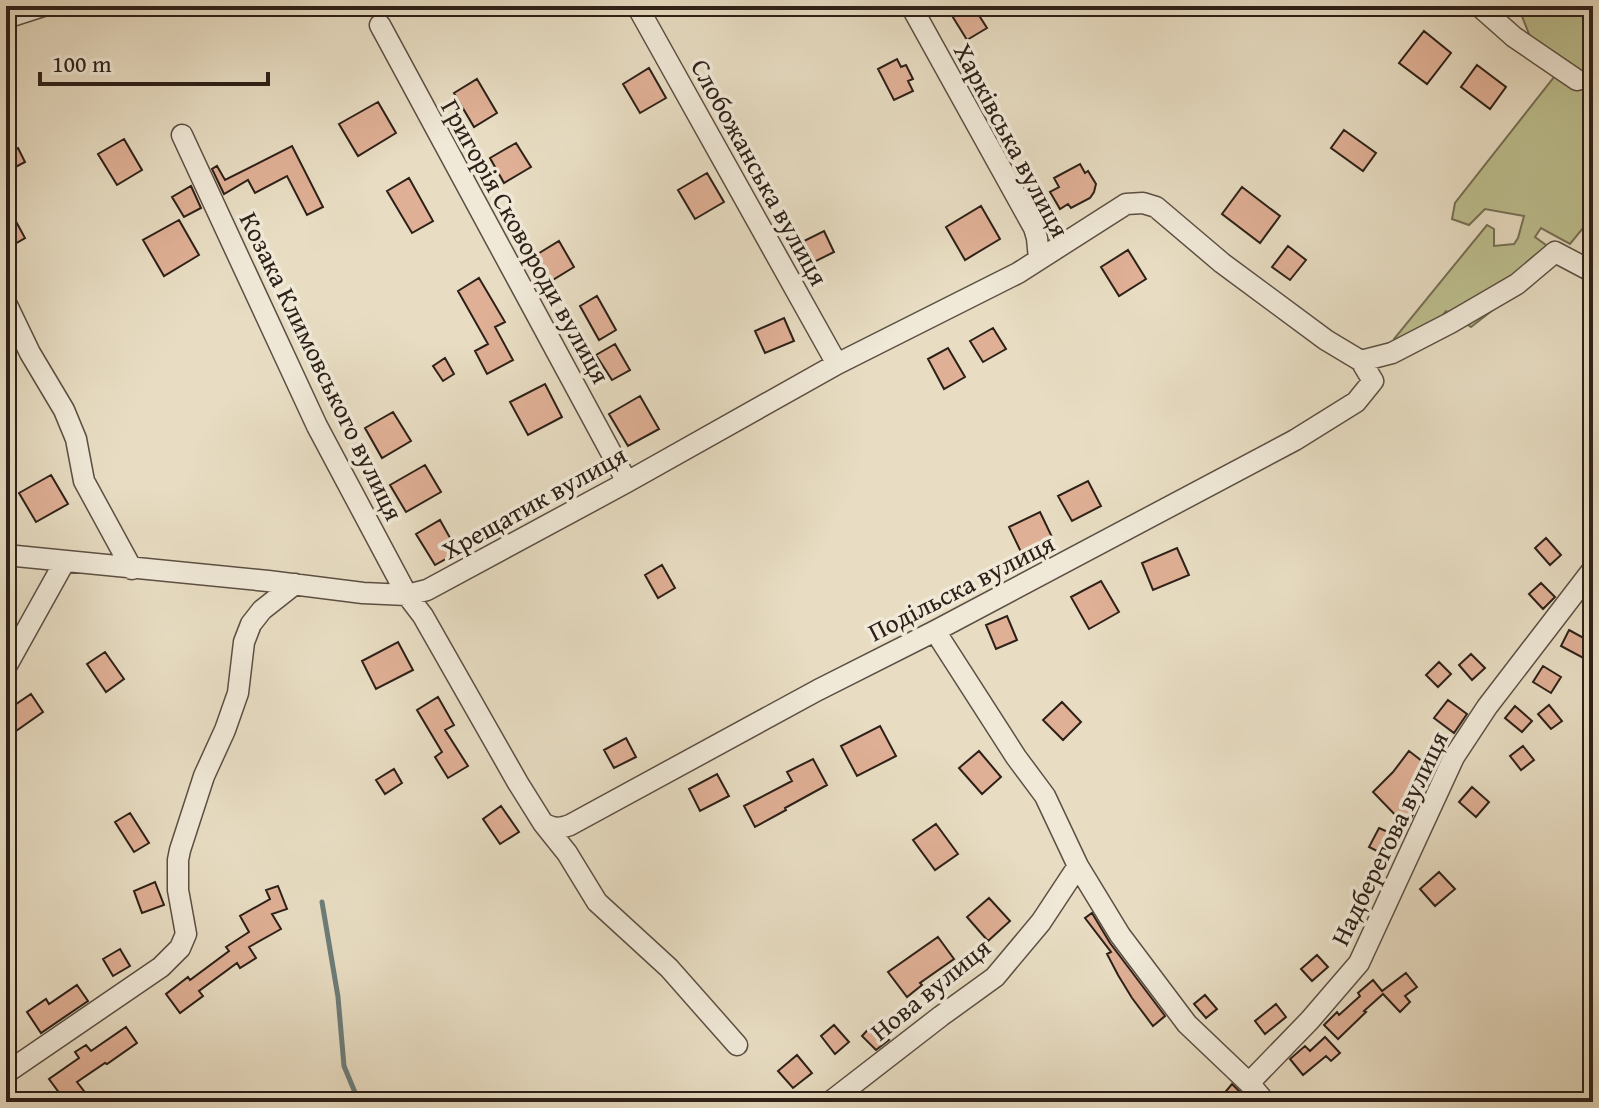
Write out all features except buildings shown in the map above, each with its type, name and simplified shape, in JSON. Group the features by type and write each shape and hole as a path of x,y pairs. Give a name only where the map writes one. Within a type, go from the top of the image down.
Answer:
{"street":[{"path":"6,18 43,6"},
{"name":"Слобожанська вулиця","path":"637,6 837,364"},
{"name":"Харківська вулиця","path":"911,6 1034,228 1039,259 1126,204 1143,203 1156,207 1222,263 1314,332 1361,361"},
{"path":"1479,6 1514,37 1577,80"},
{"name":"Григорія Сковороди вулиця","path":"380,25 627,482"},
{"name":"Козака Климовського вулиця","path":"182,135 317,426 407,595 423,616 543,823"},
{"path":"1361,361 1392,353 1450,323 1517,284 1555,252 1593,272"},
{"name":"Хрещатик вулиця","path":"6,555 363,593 407,595 427,590 837,364 1018,273 1039,259"},
{"path":"6,303 30,353 64,410 76,439 84,481 132,569"},
{"name":"Подільска вулиця","path":"543,823 559,829 570,825 805,697 1295,440 1356,402 1373,381 1361,361"},
{"path":"6,667 65,561"},
{"name":"Надберегова вулиця","path":"1249,1083 1359,963 1454,757 1487,707 1593,569"},
{"path":"6,1073 161,967 180,948 186,934 178,890 180,850 204,776 238,693 244,642 251,624 262,610 295,584"},
{"path":"935,631 1016,757 1045,796 1078,866 1120,935 1187,1024 1265,1102"},
{"path":"543,823 567,853 597,902 669,968 737,1045"},
{"name":"Нова вулиця","path":"830,1102 995,977 1041,922 1078,866"}],"green space":[{"path":"1518,6 1593,6 1593,216 1570,244 1541,228 1535,237 1546,245 1544,270 1471,327 1446,311 1410,355 1400,359 1394,339 1487,225 1494,229 1494,246 1514,244 1518,238 1524,216 1485,209 1469,225 1452,219 1455,203 1554,77 1538,57"}],"waterway":[{"path":"322,902 338,997 344,1066 359,1102"}]}
